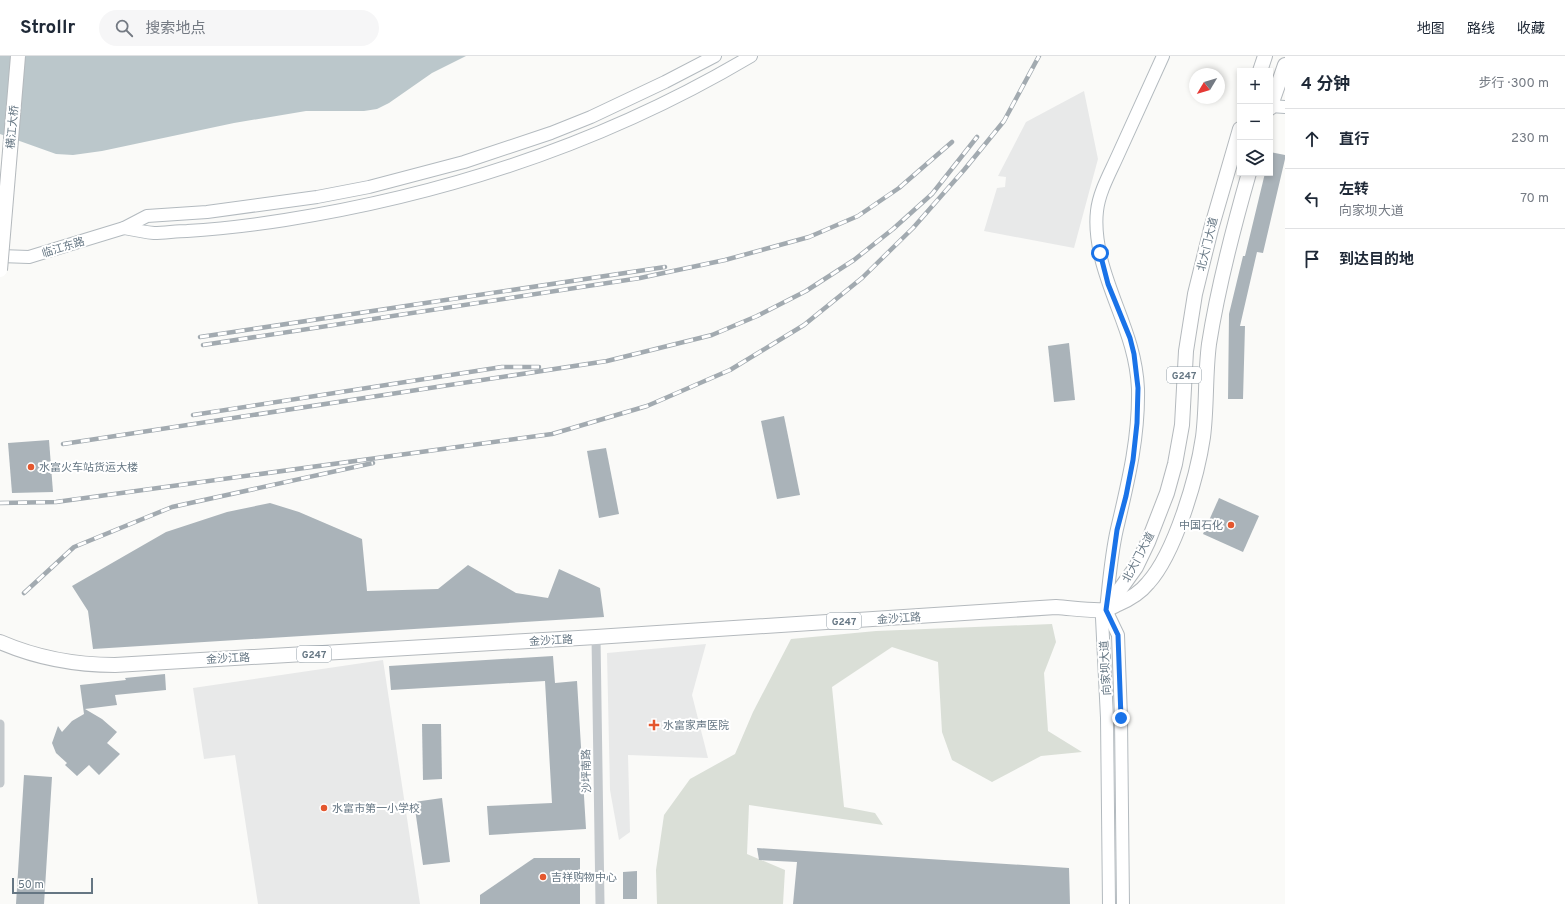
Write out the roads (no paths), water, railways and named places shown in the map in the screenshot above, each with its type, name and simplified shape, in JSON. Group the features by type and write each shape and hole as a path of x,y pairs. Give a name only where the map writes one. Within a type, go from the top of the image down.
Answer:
{"highway":[{"name":"横江大桥","path":"0,270 18,56"},
{"path":"1261,68 1265,56"},
{"path":"1271,104 1285,66"},
{"name":"北大门大道","path":"1106,610 1130,576 1148,542 1167,493 1175,464 1182,425 1186,351 1195,294 1212,222 1237,139"},
{"name":"北大门大道","path":"1106,610 1134,595 1146,586 1155,575 1168,551 1187,500 1203,438 1207,359 1217,299 1230,241 1248,176"},
{"name":"金沙江路","path":"0,642 26,652 54,659 85,664 109,665 596,638 1056,607 1106,610"}],"main road":[{"name":"临江东路","path":"0,256 29,257 124,228 147,216 221,210 317,197 376,185 464,162 537,138 591,117 665,82 715,56"},
{"path":"124,228 153,233 266,223 365,206 422,192 515,165 598,133 673,98 751,56"},
{"path":"1106,610 1117,530 1126,496 1134,454 1138,388 1134,354 1130,338 1108,284 1101,258 1097,237 1097,212 1109,175 1162,56"},
{"path":"1273,106 1285,107"},
{"name":"向家坝大道","path":"1106,610 1102,618 1107,725 1109,904"},
{"name":"向家坝大道","path":"1106,610 1118,635 1122,762 1123,904"}],"street":[{"name":"沙坪南路","path":"596,638 600,904"},
{"path":"0,724 0,783"}],"railway":[{"path":"0,503 56,502 552,434 647,406 730,370 804,325 862,278 913,228 964,170 1004,121 1039,56"},
{"path":"63,444 607,361 712,335 757,316 806,291 854,260 893,229 932,194 977,137"},
{"path":"203,345 640,278 725,260 809,237 858,216 899,188 952,142"},
{"path":"200,337 665,267"},
{"path":"193,415 502,367 539,367"},
{"path":"24,593 74,547 172,507 373,463"}],"place":[{"name":"水富火车站货运大楼","path":"31,467"},
{"name":"中国石化","path":"1231,525"},
{"name":"水富家声医院","path":"654,725"},
{"name":"水富市第一小学校","path":"324,808"},
{"name":"吉祥购物中心","path":"543,877"}]}
